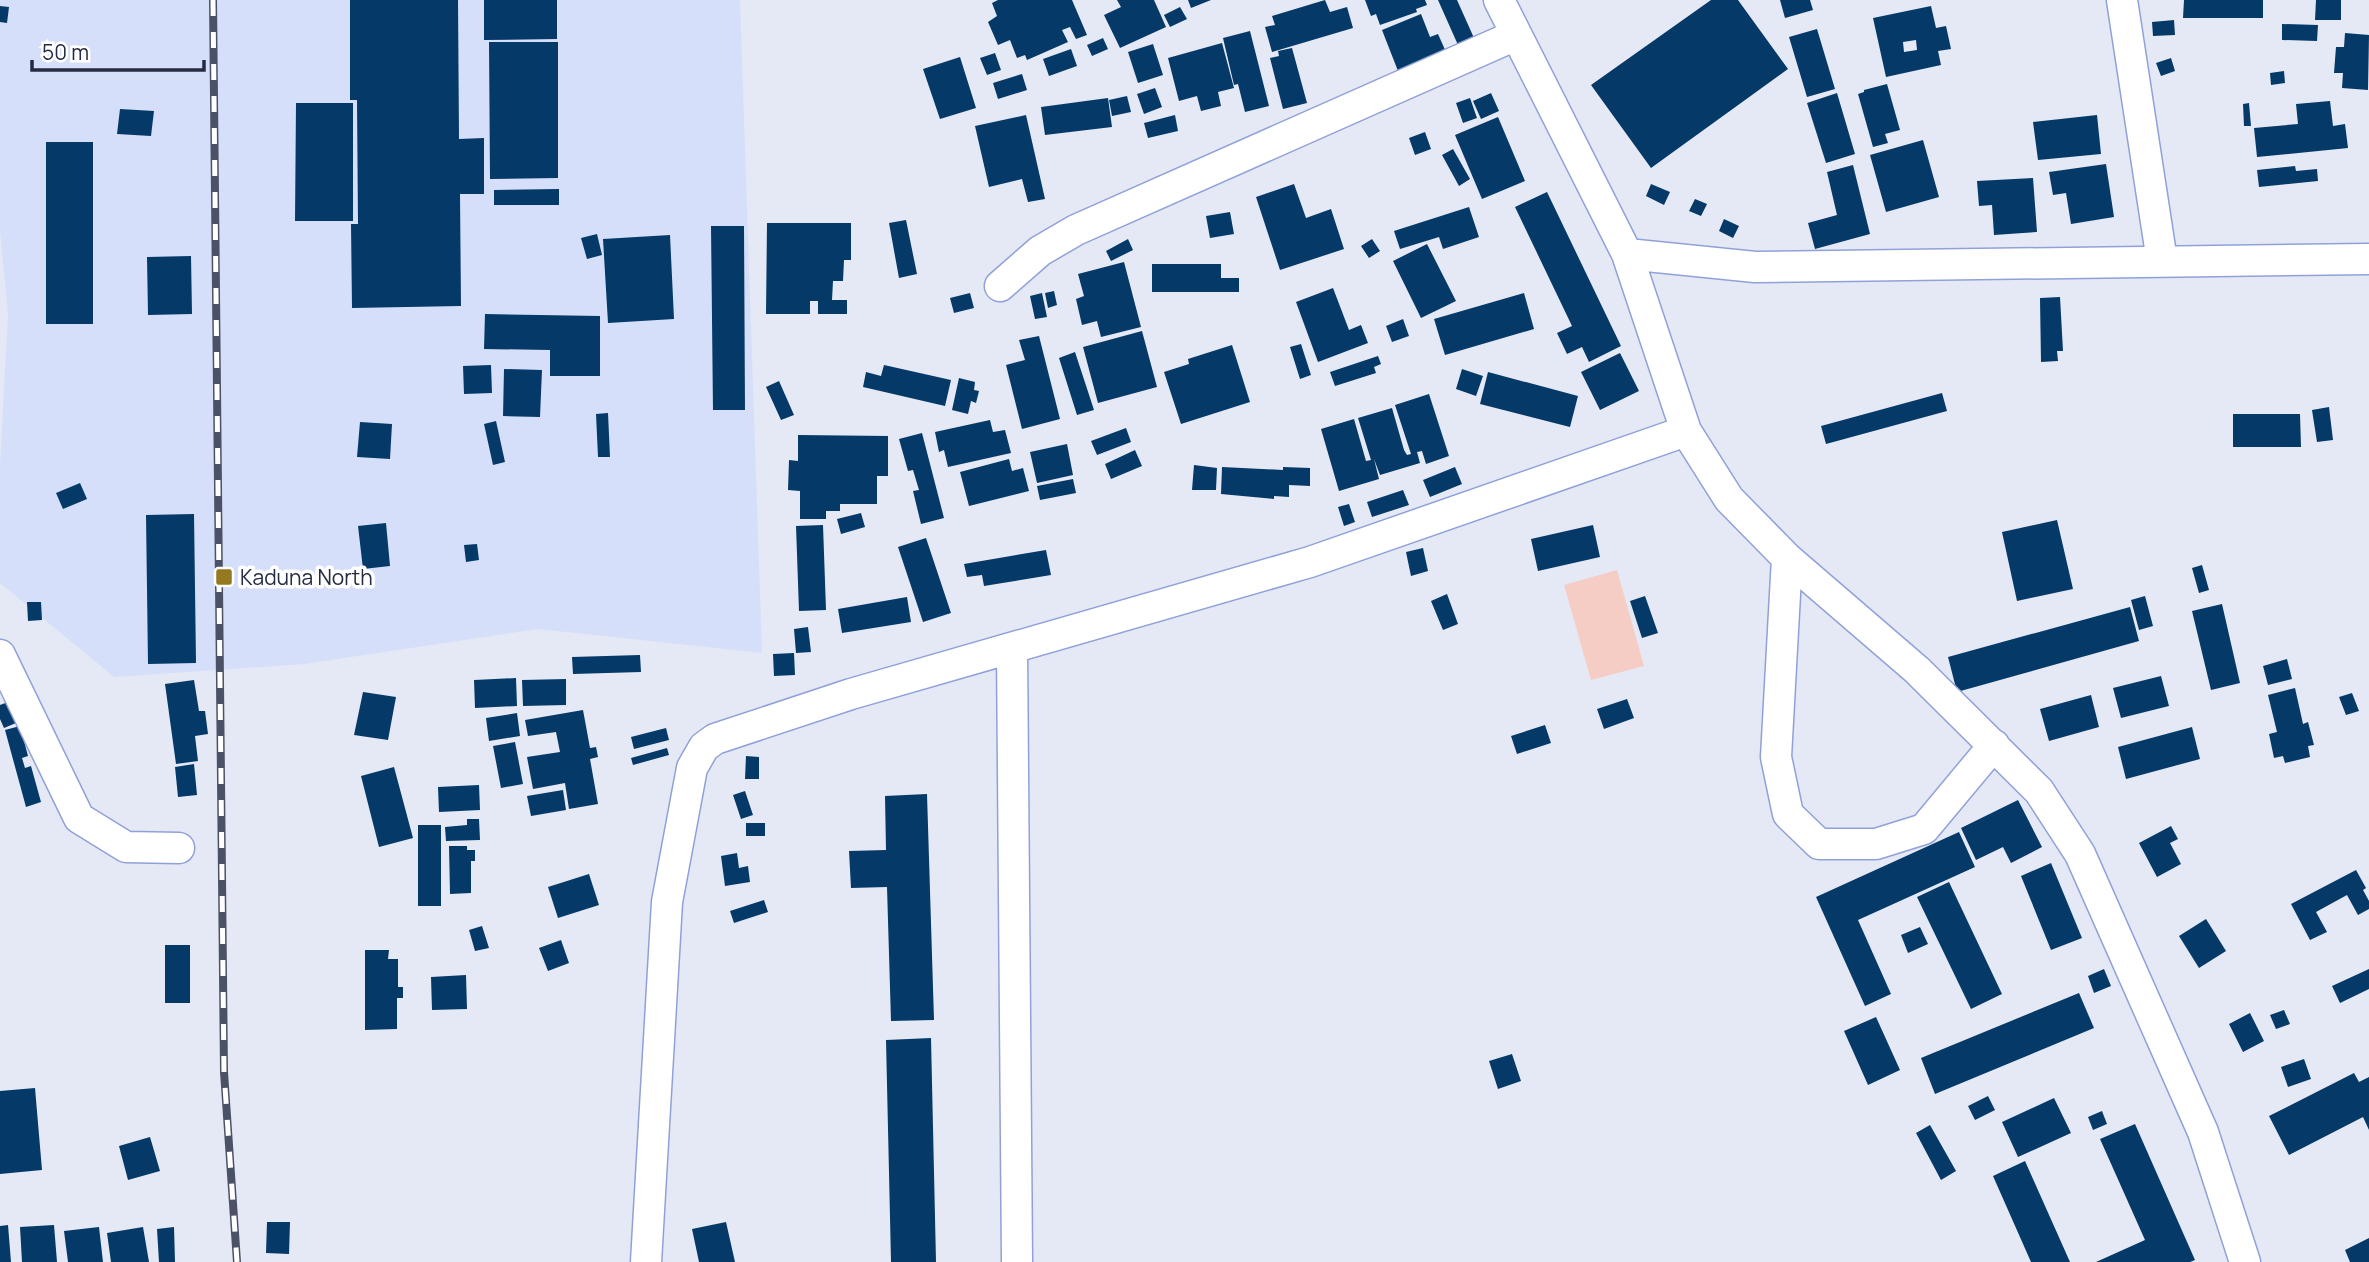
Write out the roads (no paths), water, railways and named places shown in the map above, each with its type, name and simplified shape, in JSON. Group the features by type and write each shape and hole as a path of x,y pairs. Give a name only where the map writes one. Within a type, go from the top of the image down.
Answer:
{"street":[{"path":"1499,0 1627,254 1686,431 1729,499 1787,558 1917,670 2039,790 2080,854 2203,1132 2245,1262"},
{"path":"2122,0 2162,261"},
{"path":"1000,286 1040,251 1076,230 1516,35"},
{"path":"1627,254 1755,267 2369,259"},
{"path":"646,1262 667,902 692,768 704,747 715,738 851,694 1310,562 1686,431"},
{"path":"1787,558 1776,757 1788,814 1819,844 1876,844 1924,829 1994,745"},
{"path":"1012,648 1017,1262"},
{"path":"0,654 79,818 126,847 179,848"}],"railway":[{"path":"213,0 224,1072 237,1262"}],"place":[{"name":"Kaduna North","path":"224,577"}]}
